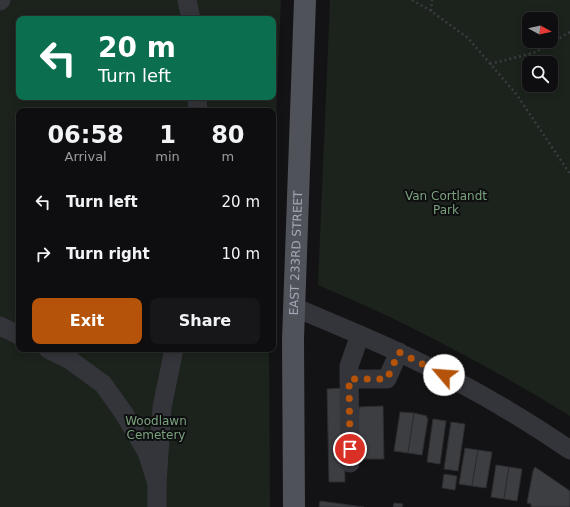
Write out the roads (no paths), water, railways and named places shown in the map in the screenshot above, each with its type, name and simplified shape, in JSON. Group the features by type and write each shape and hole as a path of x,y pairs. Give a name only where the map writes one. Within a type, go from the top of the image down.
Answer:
{"main road":[{"name":"EAST 233RD STREET","path":"294,507 294,308 305,0"}],"street":[{"path":"187,0 190,16"},
{"path":"294,308 399,352 501,407 570,450"},
{"path":"0,326 16,333"},
{"path":"350,464 349,366 360,335"},
{"path":"54,352 70,360 103,384 123,412 147,452 157,484"},
{"path":"158,507 157,484 162,407 173,352"},
{"path":"349,379 387,379 399,352"}],"park label":[{"name":"Van Cortlandt Park","path":"446,203"},
{"name":"Woodlawn Cemetery","path":"156,428"}]}
